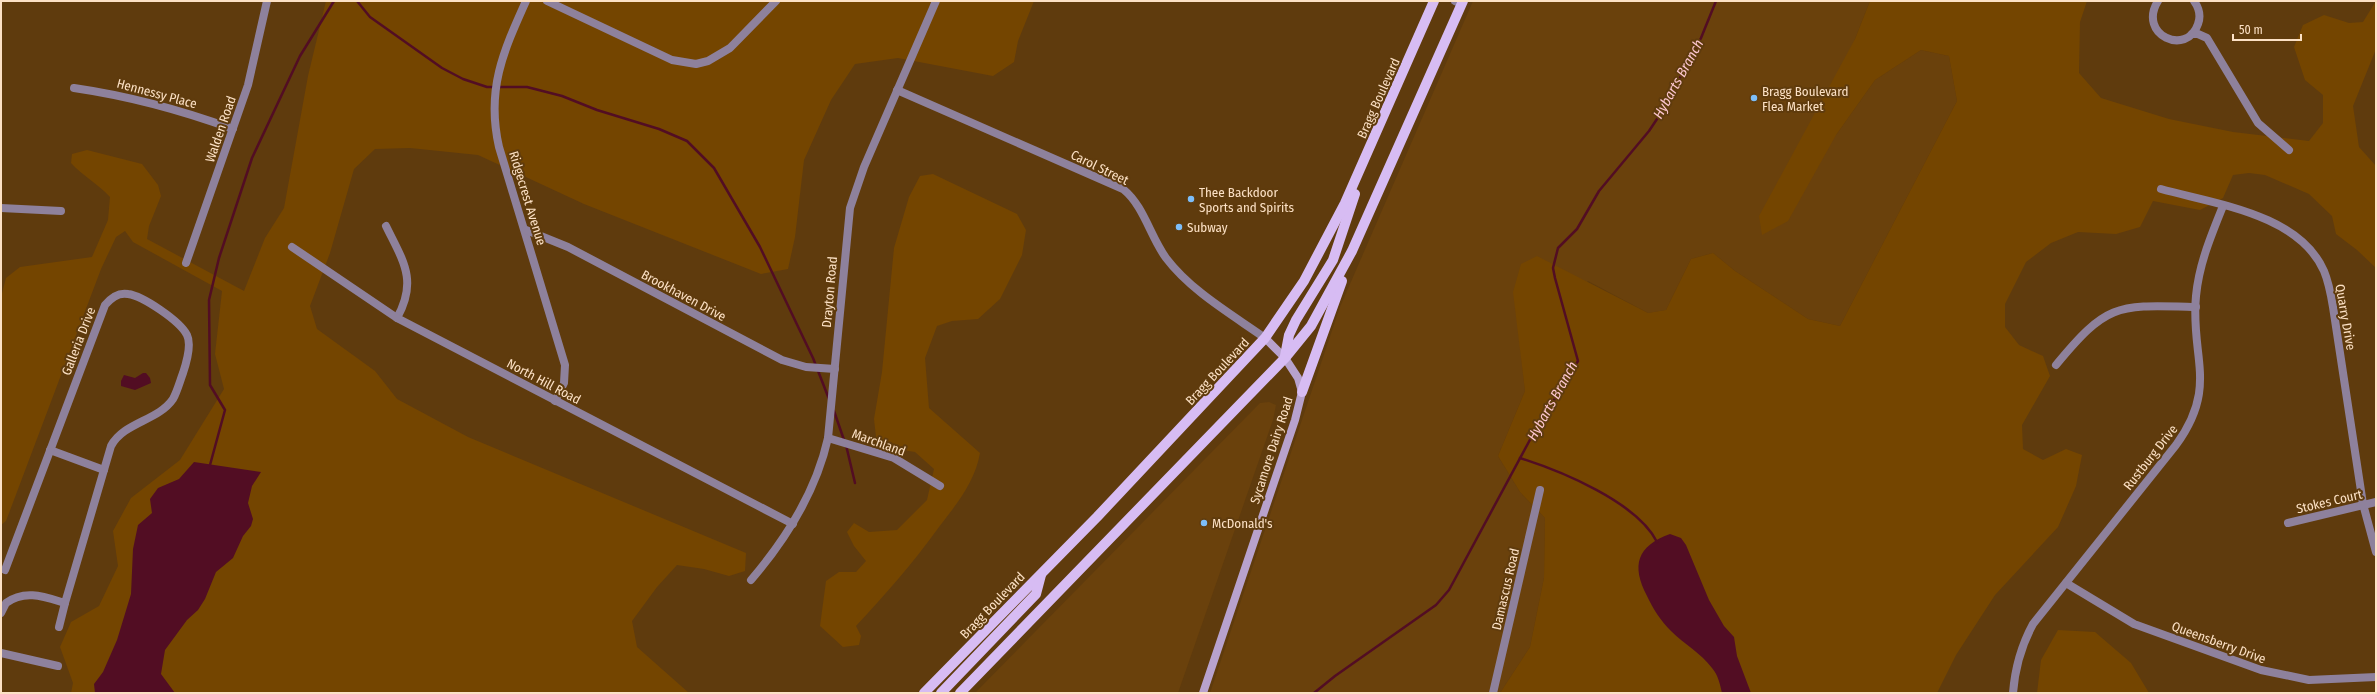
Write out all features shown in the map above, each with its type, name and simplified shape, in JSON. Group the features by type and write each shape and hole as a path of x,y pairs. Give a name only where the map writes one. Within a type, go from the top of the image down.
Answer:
{"main road":[{"name":"Bragg Boulevard","path":"924,693 1097,517 1265,338 1304,281 1345,203 1434,1"},
{"path":"1302,392 1352,251 1460,2"},
{"path":"1285,358 1289,335 1296,320 1333,260 1369,150"},
{"path":"960,693 1285,358 1311,326 1352,251"},
{"name":"Sycamore Dairy Road","path":"1203,693 1285,449 1302,392 1298,378 1285,358 1265,338"},
{"path":"941,693 1036,594 1041,574"}],"street":[{"name":"Walden Road","path":"186,263 248,85 267,1"},
{"name":"Ridgecrest Avenue","path":"526,1 504,49 494,98 494,116 499,147 526,230 565,365 564,383 555,401"},
{"path":"547,1 672,60 696,64 708,61 730,48 776,1"},
{"name":"Drayton Road","path":"751,580 793,524 816,480 828,438 850,208 864,167 936,1"},
{"path":"2158,1 2154,7 2153,22 2161,35 2177,40 2192,34 2198,34 2207,38 2258,123 2289,150"},
{"path":"2192,34 2200,20 2199,12 2194,1"},
{"name":"Hennessy Place","path":"74,88 114,94 156,104 233,129"},
{"name":"Carol Street","path":"897,90 1123,189 1136,202 1156,242 1178,272 1192,285 1265,338"},
{"name":"Quarry Drive","path":"2162,189 2270,221 2292,233 2310,250 2323,271 2333,307 2363,504 2376,552"},
{"name":"Rustburg Drive","path":"2014,693 2017,664 2027,635 2066,583 2176,445 2190,424 2201,388 2202,370 2197,337 2196,307 2200,271 2204,253 2223,206"},
{"path":"1,208 61,211"},
{"path":"386,226 408,275 407,294 397,318"},
{"name":"Brookhaven Drive","path":"526,230 568,247 782,360 806,367 835,369"},
{"name":"North Hill Road","path":"292,247 397,318 793,524"},
{"name":"Galleria Drive","path":"5,570 104,305 113,296 127,293 146,302 175,322 187,335 188,354 173,398 159,412 115,438 104,470 59,627"},
{"path":"2056,365 2088,328 2108,314 2132,307 2196,307"},
{"name":"Marchland","path":"828,438 894,458 940,486"},
{"path":"50,450 104,470"},
{"name":"Damascus Road","path":"1493,693 1540,490"},
{"name":"Stokes Court","path":"2288,523 2376,502"},
{"name":"Queensberry Drive","path":"2066,583 2134,624 2261,670 2310,680 2376,677"},
{"path":"1,614 6,603 25,595 39,596 66,603"},
{"path":"1,653 58,666"}],"shaded area":[{"path":"326,1 1034,1 1018,41 1014,62 993,76 898,58 855,64 831,100 804,160 795,237 788,269 761,274 584,204 478,155 410,148 375,149 354,169 330,253 310,306 317,329 375,371 397,399 468,437 746,553 745,571 729,576 704,569 677,565 657,587 632,621 637,647 689,693 71,693 73,683 60,647 71,622 99,606 118,566 113,531 131,498 180,460 224,389 215,354 222,291 133,242 125,231 116,237 101,269 6,521 1,525 1,297 6,278 20,267 92,257 108,220 110,197 71,163 72,154 87,150 142,164 158,185 161,196 149,226 147,239 244,291 265,238 284,208 308,76"},
{"path":"1473,1 1870,1 1855,39 1836,135 1875,80 1921,50 1949,56 1957,101 1840,326 1808,319 1735,271 1713,253 1691,259 1666,310 1648,313 1588,281 1520,345 1525,391 1498,456 1520,492 1545,518 1544,578 1530,647 1500,693 1210,693 1340,307"},
{"path":"1870,1 2087,1 2080,22 2079,73 2101,98 2169,119 2233,132 2309,141 2323,123 2323,95 2305,80 2294,47 2303,25 2324,15 2349,23 2363,22 2376,1 2376,49 2353,106 2359,147 2376,166 2376,268 2357,250 2336,234 2332,216 2309,194 2265,175 2249,173 2233,175 2223,198 2200,210 2153,201 2140,227 2116,234 2078,232 2051,243 2026,262 2005,304 2005,327 2019,345 2043,356 2050,376 2022,425 2023,449 2043,460 2066,449 2082,455 2076,486 2058,527 1995,595 1956,655 1937,693 1500,693 1530,647 1544,578 1545,518 1520,492 1498,456 1525,391 1513,292 1521,264 1537,256 1648,313 1666,310 1691,259 1713,253 1735,271 1808,319 1840,326 1957,101 1949,56 1921,50 1875,80 1836,135 1788,221 1762,235 1759,216 1855,39"},
{"path":"933,174 1017,214 1026,230 1022,255 1000,299 978,319 952,321 937,326 925,358 929,408 980,453 978,464 964,493 952,510 909,566 856,626 861,636 859,645 843,647 820,626 826,581 839,572 856,572 866,561 854,546 847,532 854,523 869,532 897,530 927,500 934,469 915,452 896,449 876,437 874,419 882,372 894,248 909,197 920,176"},
{"path":"143,373 146,373 150,378 151,383 135,390 121,386 121,381 124,375 135,378"},
{"path":"1269,402 1276,405 1273,420 1178,693 975,693 1260,403"},
{"path":"194,462 261,472 252,486 248,503 253,519 251,526 243,536 233,558 216,572 205,599 198,610 187,620 165,650 161,674 175,693 95,693 94,684 103,672 117,640 131,594 133,549 138,525 152,513 150,499 158,488 179,479"},
{"path":"1670,534 1681,538 1686,545 1709,600 1724,626 1734,637 1737,656 1751,693 1722,693 1720,683 1712,668 1703,658 1667,627 1649,601 1639,575 1640,558 1650,544"},
{"path":"2058,630 2095,632 2131,663 2149,693 2037,693 2041,660"}],"waterway":[{"path":"210,465 225,410 210,385 209,300 219,258 252,158 300,56 334,1"},
{"path":"357,1 370,17 442,68 463,79 487,87 527,87 562,96 597,110 659,129 687,141 714,168 760,247 813,358 829,399"},
{"name":"Hybarts Branch","path":"1314,693 1335,676 1436,605 1449,590 1532,436 1578,361 1553,268 1558,248 1577,229 1599,191 1649,131 1663,110 1701,38 1716,1"},
{"path":"834,411 844,440"},
{"path":"846,445 855,483"},
{"path":"1520,458 1556,471 1616,501 1647,527 1657,542"}],"place":[{"name":"Bragg Boulevard Flea Market","path":"1754,98"},
{"name":"Thee Backdoor Sports and Spirits","path":"1191,199"},
{"name":"Subway","path":"1179,227"},
{"name":"McDonald's","path":"1204,523"}]}
